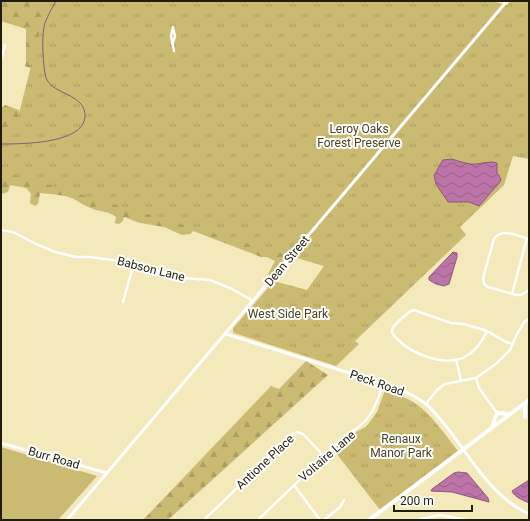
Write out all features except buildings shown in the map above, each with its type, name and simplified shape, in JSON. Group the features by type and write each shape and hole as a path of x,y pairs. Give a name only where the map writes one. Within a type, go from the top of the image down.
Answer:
{"main road":[{"path":"515,411 524,417 528,401"},
{"path":"370,520 528,401"},
{"path":"492,427 497,413 510,414"}],"street":[{"name":"Dean Street","path":"67,520 507,1"},
{"path":"173,43 175,36 173,27 171,36 174,51"},
{"path":"1,60 5,45"},
{"name":"Babson Lane","path":"1,230 13,232 55,252 134,263 156,271 183,278 210,280 232,289 253,301"},
{"path":"512,294 528,238 505,232 497,234 494,239 483,278 484,284 488,287 512,294 521,294 529,290"},
{"path":"123,302 134,263"},
{"path":"487,331 482,343 475,351 462,358 446,360 428,357 412,350 392,332 393,327 411,310 414,310 451,323 464,324 487,331 506,342 513,344"},
{"path":"426,404 437,390 445,384 476,378 497,363 510,350 517,334 529,319"},
{"name":"Peck Road","path":"226,334 400,389 426,404 440,419 497,492 511,504 529,514"},
{"path":"456,359 461,381"},
{"path":"476,378 479,388 497,413"},
{"name":"Voltaire Lane","path":"258,520 343,438 358,429 366,421 377,403 383,384"},
{"name":"Antione Place","path":"204,520 293,434 297,432 303,434 324,456"},
{"name":"Burr Road","path":"1,443 107,473"},
{"path":"294,486 320,520"},
{"path":"324,520 340,507 344,500"},
{"path":"417,520 440,515 465,520"}],"green space":[{"path":"1,1 100,1 37,71 25,66 26,29 1,21"},
{"name":"Leroy Oaks Forest Preserve","path":"24,1 492,1 507,5 511,1 529,1 529,159 513,156 504,185 460,227 466,235 355,341 359,344 336,366 234,333 233,331 233,328 274,281 307,290 324,266 1,171 1,138 13,137 46,7"},
{"path":"5,105 19,110 20,117 40,135 1,139 1,108"},
{"path":"1,170 288,253 286,258 271,276 268,274 275,261 193,231 190,234 182,235 164,227 140,223 124,217 123,221 119,224 115,223 116,217 113,215 93,209 74,199 63,196 40,193 38,204 35,206 30,203 31,194 26,188 10,185 8,192 1,194"},
{"path":"306,361 328,375 168,520 143,520 271,386 279,389"},
{"name":"Renaux Manor Park","path":"385,390 407,398 419,406 435,422 458,451 380,510 333,449 344,439 367,426 377,412"},
{"path":"1,447 97,476 58,520 1,520"}],"water":[{"path":"452,159 471,164 491,162 497,163 497,173 501,179 500,182 479,206 469,202 448,202 436,184 434,175 443,160"},
{"path":"453,252 457,253 457,257 449,284 444,286 429,280 429,277"},
{"path":"454,473 467,473 488,498 489,502 452,492 431,491"},
{"path":"529,480 529,503 517,497 512,491"}],"waterway":[{"path":"1,144 22,144 50,141 74,133 82,126 85,117 80,103 52,86 46,78 43,59 43,35 47,17 56,1"}],"park label":[{"name":"West Side Park","path":"288,314"}]}
